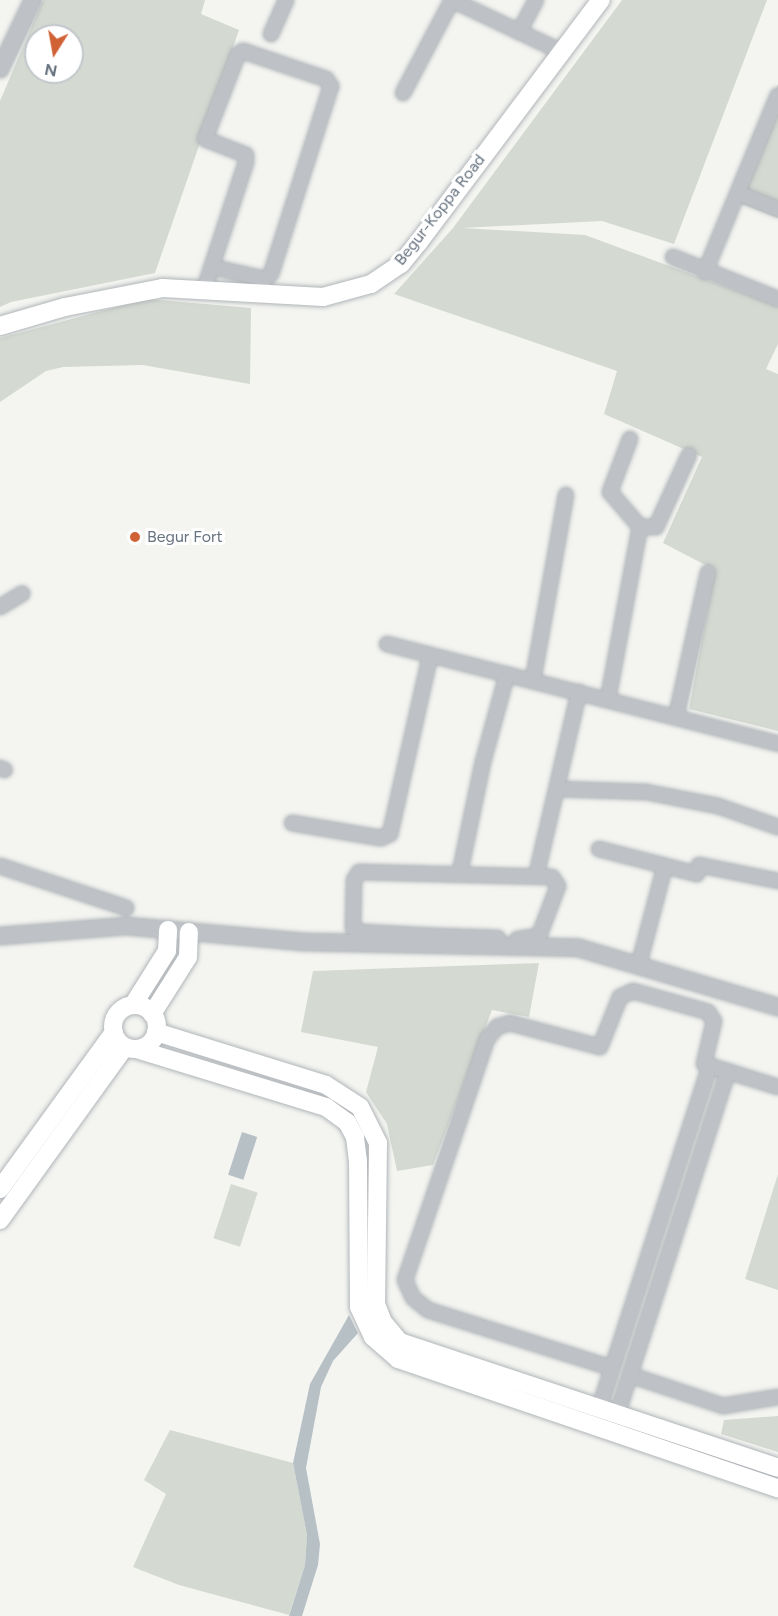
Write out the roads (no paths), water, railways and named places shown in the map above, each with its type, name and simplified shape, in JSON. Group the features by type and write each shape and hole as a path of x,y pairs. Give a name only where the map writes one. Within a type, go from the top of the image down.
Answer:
{"main road":[{"name":"Begur-Koppa Road","path":"0,326 142,291 204,290 323,297 355,291 387,275 419,242 601,0"},
{"path":"0,1189 114,1032 117,1014 134,1005 167,951 168,930"},
{"path":"0,1220 130,1048 149,1044 156,1032 152,1014 188,957 189,932"},
{"path":"134,1005 152,1014"},
{"path":"114,1032 130,1048 334,1111 352,1129 358,1160 357,1296 363,1317 373,1337 407,1365 599,1409 778,1468"},
{"path":"156,1032 335,1089 366,1115 378,1143 379,1158 376,1294 383,1322 408,1346 518,1391 778,1488"},
{"path":"358,1160 379,1158"}],"street":[{"path":"0,69 33,0"},
{"path":"271,34 286,0"},
{"path":"403,93 452,0 562,52"},
{"path":"519,32 536,0"},
{"path":"204,290 246,155 205,139 238,54 243,51 326,79 331,86 271,274 265,279 212,267"},
{"path":"705,272 778,95"},
{"path":"738,193 778,209"},
{"path":"673,257 705,272 778,299"},
{"path":"630,439 610,492 640,527 656,528 689,455"},
{"path":"533,680 566,495"},
{"path":"608,699 640,527"},
{"path":"676,717 708,573"},
{"path":"0,607 22,594"},
{"path":"387,644 778,744"},
{"path":"292,823 381,838 390,834 430,656"},
{"path":"461,867 483,762 507,674"},
{"path":"538,868 579,692"},
{"path":"557,789 646,792 718,806 778,826"},
{"path":"599,849 697,874 699,865 778,881"},
{"path":"0,866 126,908"},
{"path":"0,936 90,926 168,930 275,941 436,940 534,939 558,886 552,877 359,872 354,880 353,927 361,932 436,940 579,948 778,1007"},
{"path":"639,964 663,873"},
{"path":"612,1368 428,1310 413,1298 405,1280 487,1040 497,1027 510,1023 600,1047 620,997 633,991 708,1012 714,1021 704,1064 778,1087"},
{"path":"599,1409 710,1066"},
{"path":"617,1415 645,1321 728,1072"},
{"path":"630,1316 645,1321"},
{"path":"630,1375 723,1406 778,1397"}],"place":[{"name":"Begur Fort","path":"135,537"}]}
